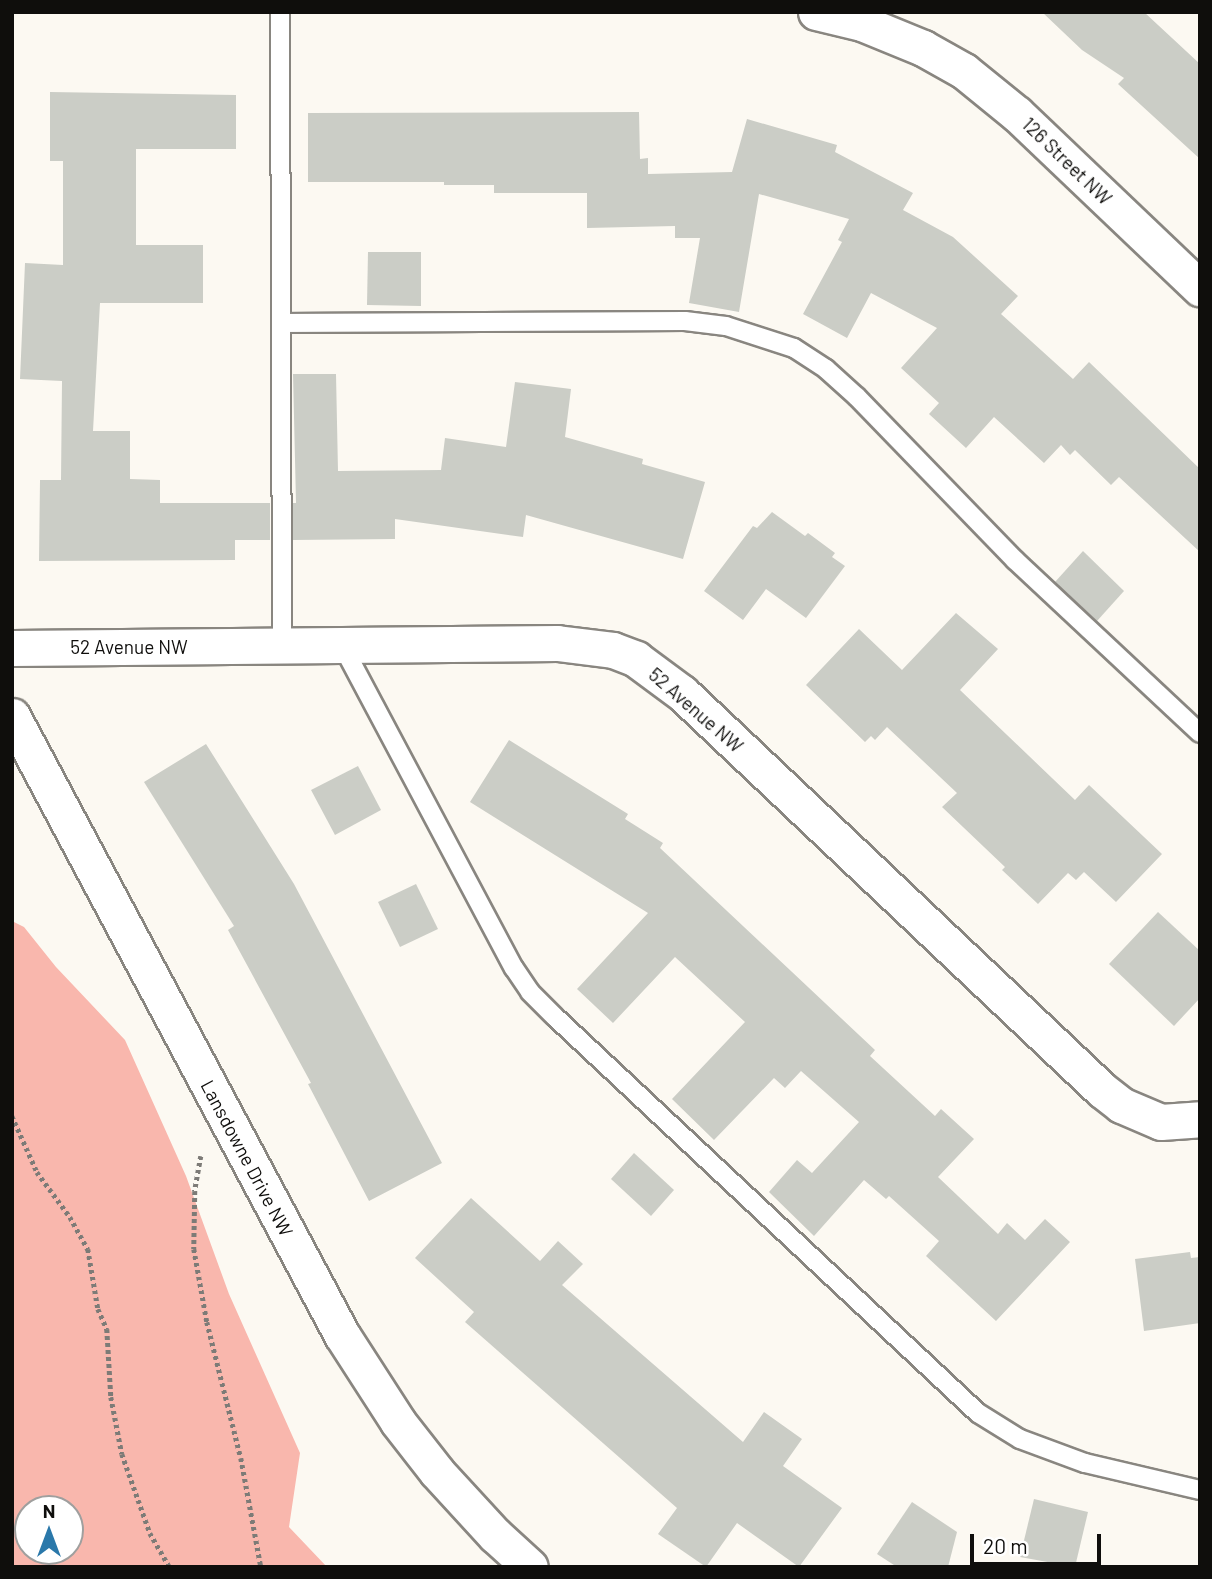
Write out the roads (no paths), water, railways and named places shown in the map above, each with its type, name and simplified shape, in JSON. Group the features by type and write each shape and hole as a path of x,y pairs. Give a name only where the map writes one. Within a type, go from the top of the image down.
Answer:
{"street":[{"name":"126 Street NW","path":"816,12 862,23 923,48 991,91 1200,288"},
{"name":"52 Avenue NW","path":"12,648 557,643 613,650 636,659 682,693 1102,1090 1121,1105 1161,1122 1200,1119"},
{"name":"Lansdowne Drive NW","path":"12,716 342,1335 398,1422 437,1472 495,1535 530,1567"}],"lane":[{"path":"280,12 282,646"},
{"path":"281,323 685,321 726,326 794,348 826,369 857,397 1015,560 1200,733"},
{"path":"342,645 514,968 530,992 554,1016 978,1413 1020,1439 1085,1463 1200,1490"}]}
